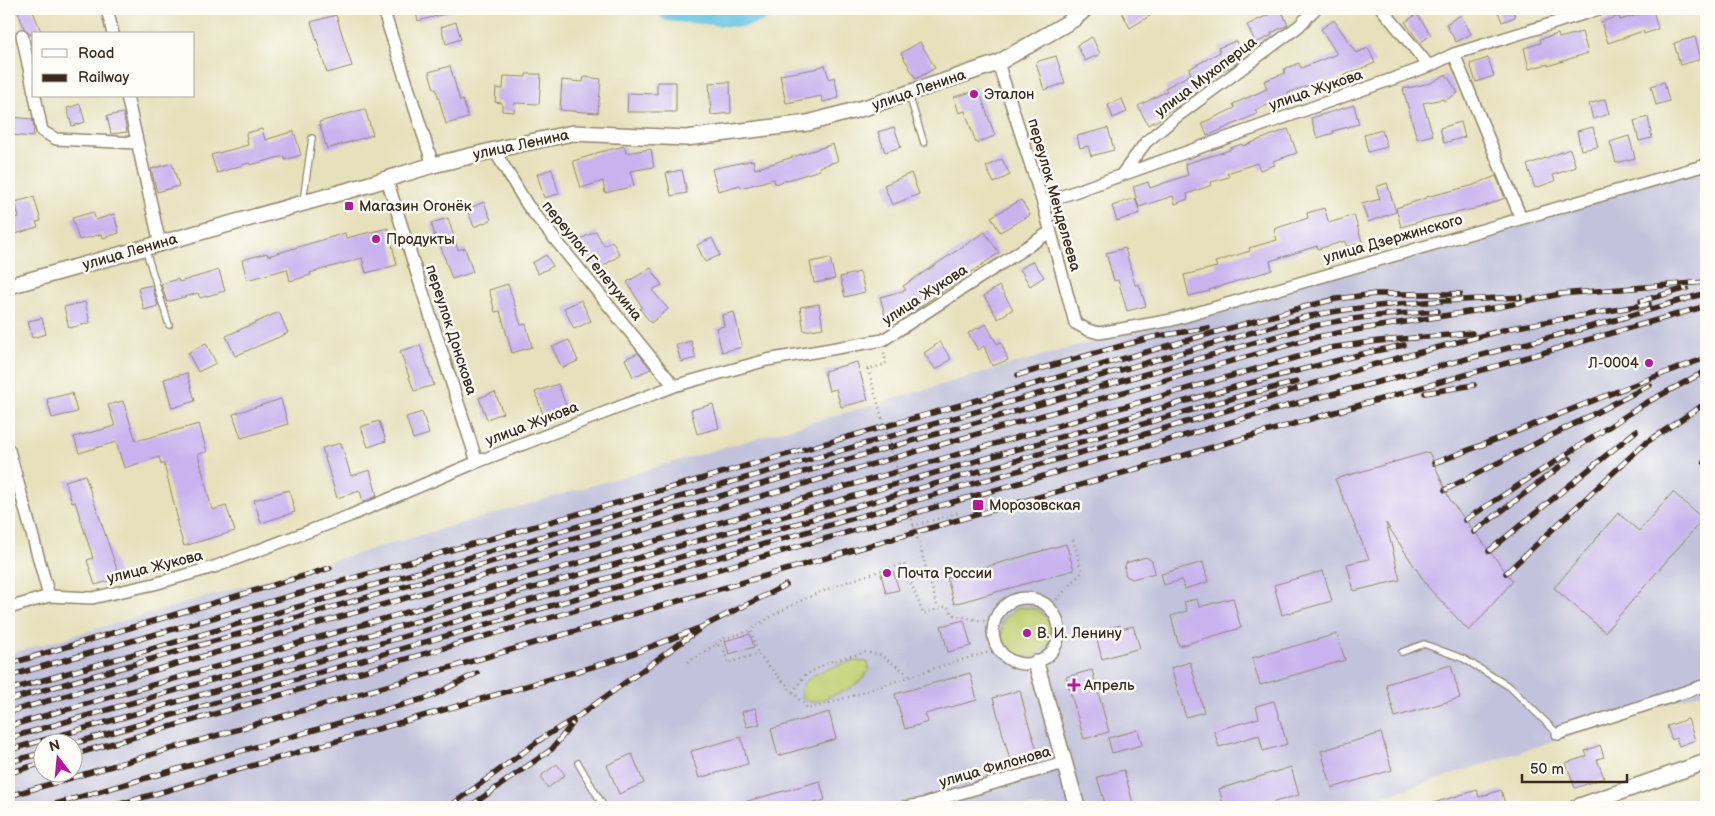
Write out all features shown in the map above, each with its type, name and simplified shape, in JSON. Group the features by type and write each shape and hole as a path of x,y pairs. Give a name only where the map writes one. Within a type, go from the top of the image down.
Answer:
{"street":[{"path":"107,9 113,32"},
{"path":"382,9 433,165"},
{"name":"улица Ленина","path":"9,286 303,204 433,165 573,133 686,138 808,123 867,107 998,62 1074,18 1085,9"},
{"name":"улица Мухоперца","path":"1122,175 1146,142 1168,123 1299,26 1315,9"},
{"path":"1382,9 1429,66"},
{"name":"улица Жукова","path":"1043,204 1429,66 1454,54 1599,9"},
{"path":"22,35 32,82"},
{"path":"1454,54 1521,218"},
{"name":"переулок Менделеева","path":"998,62 1043,204 1075,323 1088,330"},
{"path":"34,98 42,131 56,140 137,143"},
{"path":"127,98 137,143 152,246"},
{"name":"переулок Гелетухина","path":"494,150 528,206 674,386"},
{"name":"улица Дзержинского","path":"1088,330 1098,333 1172,320 1706,165"},
{"name":"переулок Донскова","path":"387,180 476,462"},
{"name":"улица Жукова","path":"9,608 49,596 92,598 154,584 216,566 349,516 476,462 674,386 767,360 883,340 1050,232"},
{"path":"9,450 49,596"},
{"path":"1034,598 1050,607 1059,622 1059,639 1050,654 1036,663 1018,664 1003,655 994,640 994,623 1002,608 1017,599 1034,598"},
{"path":"1036,663 1077,807"},
{"path":"1558,734 1706,685"},
{"path":"1577,807 1706,762"},
{"name":"улица Филонова","path":"905,807 919,805 1064,763"}],"lane":[{"path":"908,93 924,143"},
{"path":"303,204 312,138"},
{"path":"152,246 169,325"},
{"path":"1402,652 1424,644 1464,659 1510,686 1558,734"},
{"path":"578,763 604,807"}],"path":[{"path":"886,364 868,369 938,608"},
{"path":"913,526 958,512"},
{"path":"1050,607 1082,572 1072,536"},
{"path":"688,662 723,639 750,630 770,616 852,579 904,564 922,614 947,606 953,615 994,623"},
{"path":"750,630 758,654 808,709 840,701 963,658 1000,650"},
{"path":"715,645 725,646 728,663 758,654"},
{"path":"793,692 805,675 829,662 866,652 880,655 911,676"}],"shaded area":[{"path":"1706,167 1706,691 1352,807 9,807 9,654 1447,239"}],"green space":[{"path":"1018,607 1038,609 1051,624 1049,644 1034,657 1014,655 1001,640 1003,620"},
{"path":"854,661 868,662 869,670 862,680 847,690 817,701 810,702 802,698 801,690 804,684 815,674"}],"building":[{"path":"17,9 32,9 41,32 29,34 24,28"},
{"path":"415,9 451,9 452,12 418,21"},
{"path":"1120,9 1161,9 1130,28"},
{"path":"1267,9 1281,9 1288,25 1256,43 1247,25 1270,14"},
{"path":"1497,9 1512,9 1515,17 1502,22"},
{"path":"1653,10 1658,29 1644,34 1643,31 1608,43 1601,22 1619,16 1620,20"},
{"path":"1417,14 1431,35 1420,43 1405,22"},
{"path":"336,15 352,66 327,73 311,22"},
{"path":"1461,15 1471,34 1456,42 1446,24"},
{"path":"1334,20 1356,53 1368,48 1375,63 1325,83 1323,80 1288,93 1289,97 1255,110 1257,114 1207,136 1202,123 1235,108 1233,104 1267,89 1264,81 1285,73 1284,69 1299,63 1301,68 1337,54 1321,29"},
{"path":"456,22 461,39 446,44 441,27"},
{"path":"1582,32 1588,53 1548,66 1548,64 1529,69 1524,48 1541,43 1540,39 1558,34 1559,38"},
{"path":"1092,37 1100,54 1085,61 1077,45"},
{"path":"1695,37 1701,59 1680,65 1674,43"},
{"path":"1236,41 1243,58 1231,67 1211,75 1213,80 1180,105 1159,116 1160,119 1148,125 1138,106 1167,91 1165,88 1191,74 1189,69 1220,52 1218,48"},
{"path":"920,42 935,68 916,79 901,53"},
{"path":"1056,56 1065,83 1044,90 1036,62"},
{"path":"1488,58 1494,76 1476,82 1470,64"},
{"path":"825,65 829,79 834,77 839,98 823,102 821,96 786,103 780,75 814,69"},
{"path":"450,66 460,101 463,100 468,118 446,124 429,72"},
{"path":"526,74 541,74 539,104 515,103 514,112 502,111 502,103 495,102 496,88 503,89 504,76 526,77"},
{"path":"1446,74 1458,93 1444,101 1443,99 1423,103 1433,135 1417,139 1403,89 1431,83"},
{"path":"584,77 601,79 598,113 560,110 562,80 583,82"},
{"path":"657,82 676,82 676,112 627,112 628,93 657,94"},
{"path":"730,82 731,113 711,115 709,83"},
{"path":"1664,82 1669,101 1656,105 1651,86"},
{"path":"979,90 995,136 976,143 965,111 959,113 954,97"},
{"path":"1122,99 1127,112 1113,118 1108,105"},
{"path":"1605,99 1609,114 1593,119 1589,104"},
{"path":"80,104 85,122 72,126 67,108"},
{"path":"1354,105 1359,124 1333,131 1334,133 1317,138 1311,118"},
{"path":"365,109 373,135 327,149 319,122"},
{"path":"123,113 127,132 111,134 107,116"},
{"path":"11,117 32,119 34,127 33,137 10,135"},
{"path":"1648,117 1652,138 1639,141 1634,121"},
{"path":"1461,122 1465,137 1444,143 1440,128"},
{"path":"894,127 901,147 885,152 878,132"},
{"path":"1593,127 1598,147 1581,150 1577,131"},
{"path":"1108,128 1114,150 1091,156 1088,146 1080,148 1077,136"},
{"path":"262,129 265,140 294,131 301,155 285,160 284,156 250,165 249,163 217,173 211,155 248,145 246,133"},
{"path":"1288,129 1297,153 1273,161 1275,165 1260,170 1257,163 1227,173 1229,177 1211,182 1212,185 1187,194 1188,199 1175,204 1173,196 1139,207 1133,187 1148,182 1150,188 1188,175 1185,164 1230,150 1230,148 1242,144 1243,146"},
{"path":"1382,130 1387,147 1368,152 1364,135"},
{"path":"1629,136 1635,158 1616,163 1610,142"},
{"path":"833,144 838,161 819,167 820,170 775,184 774,179 741,188 740,185 718,191 712,169 753,160 755,169"},
{"path":"624,146 626,153 651,149 654,167 630,171 634,186 605,193 603,181 581,188 573,161"},
{"path":"1570,149 1576,167 1553,175 1555,181 1535,188 1527,165"},
{"path":"1002,159 1010,175 994,183 986,167"},
{"path":"172,163 179,186 157,192 151,169"},
{"path":"552,169 559,194 544,198 537,174"},
{"path":"682,170 687,193 671,196 666,173"},
{"path":"911,173 919,194 892,205 884,185"},
{"path":"1496,176 1505,198 1479,208 1401,227 1396,208 1426,197 1471,186"},
{"path":"1387,183 1396,212 1368,222 1362,204 1380,199 1376,187"},
{"path":"34,197 41,221 36,222 38,227 9,236 9,220 19,217 15,202"},
{"path":"1135,198 1140,213 1117,221 1112,206"},
{"path":"1021,200 1030,215 1000,232 991,217"},
{"path":"484,202 491,220 474,227 467,209"},
{"path":"1324,208 1329,223 1354,215 1362,242 1347,247 1345,241 1318,249 1317,246 1270,261 1272,270 1210,291 1189,296 1184,275 1217,267 1215,262 1250,251 1249,248 1277,240 1274,229 1308,218 1307,213"},
{"path":"93,212 96,220 114,214 119,233 103,238 102,234 79,240 72,218"},
{"path":"448,218 458,250 465,248 473,272 452,279 431,223"},
{"path":"388,228 397,265 366,273 362,258 310,273 311,275 290,281 287,269 247,280 242,260 267,253 268,256 345,233 346,238"},
{"path":"596,231 604,246 612,241 620,255 598,269 579,240"},
{"path":"985,232 999,253 911,313 886,319 880,297 906,290 903,286"},
{"path":"712,238 720,255 705,262 697,245"},
{"path":"1125,248 1135,285 1139,284 1146,306 1127,311 1118,280 1114,281 1106,253"},
{"path":"546,255 553,266 538,274 532,263"},
{"path":"830,258 835,279 814,283 810,262"},
{"path":"1033,261 1044,277 1030,286 1020,269"},
{"path":"651,268 662,285 652,290 668,309 651,323 640,309 642,307 627,282"},
{"path":"219,270 225,291 200,298 198,293 167,302 161,284 178,279 179,282"},
{"path":"860,272 865,292 845,297 840,277"},
{"path":"508,284 521,325 526,324 532,347 512,353 500,311 495,312 489,290"},
{"path":"152,285 158,306 144,310 138,288"},
{"path":"999,286 1013,309 998,319 984,296"},
{"path":"581,300 591,321 574,329 564,308"},
{"path":"85,302 90,323 69,328 64,307"},
{"path":"819,304 823,328 804,331 800,307"},
{"path":"279,312 288,333 235,356 226,336"},
{"path":"734,312 742,347 722,352 716,328 724,326 722,315"},
{"path":"42,318 46,334 32,338 28,321"},
{"path":"986,324 997,344 1001,342 1008,360 992,366 984,346 978,350 968,333"},
{"path":"569,340 578,361 562,368 552,347"},
{"path":"691,341 696,358 681,362 676,345"},
{"path":"940,342 951,359 936,370 924,353"},
{"path":"206,343 216,363 198,372 188,353"},
{"path":"420,345 434,385 414,391 400,351"},
{"path":"638,353 651,369 633,377 625,359"},
{"path":"857,362 868,400 841,407 836,389 829,391 824,371"},
{"path":"187,373 195,401 172,408 164,379"},
{"path":"558,384 567,408 544,417 535,392"},
{"path":"495,392 503,413 487,419 479,398"},
{"path":"72,393 77,412 52,418 47,399"},
{"path":"281,399 288,424 241,438 233,414"},
{"path":"123,401 136,441 199,424 207,452 198,454 212,510 226,506 235,531 184,546 176,520 178,520 164,464 161,464 159,457 124,468 116,442 79,453 74,437 115,426 108,405"},
{"path":"713,404 719,428 697,434 691,410"},
{"path":"422,412 429,434 413,439 406,417"},
{"path":"379,421 386,441 368,447 361,427"},
{"path":"341,443 351,476 370,470 377,496 363,502 360,491 337,498 322,448"},
{"path":"1429,452 1450,500 1513,581 1469,631 1428,587 1386,523 1400,580 1354,591 1347,564 1369,559 1335,479"},
{"path":"85,475 120,578 95,585 87,560 93,558 75,502 72,503 65,481"},
{"path":"289,490 295,512 261,523 254,500"},
{"path":"1673,492 1703,519 1605,632 1554,588 1618,513 1639,531"},
{"name":"Морозовская","path":"1066,544 1074,570 954,604 947,578"},
{"path":"1146,557 1152,561 1155,573 1132,579 1126,576 1124,569 1126,563"},
{"path":"1203,562 1208,582 1184,589 1182,580 1164,585 1161,574"},
{"path":"893,571 899,590 886,593 881,574"},
{"path":"1323,571 1332,601 1282,615 1274,585"},
{"path":"1233,598 1241,628 1179,646 1171,616 1187,611 1184,602 1197,599 1199,607"},
{"path":"964,620 971,646 948,652 941,626"},
{"path":"1120,625 1121,629 1133,626 1140,648 1102,659 1096,636 1106,633 1105,629"},
{"path":"750,634 754,647 729,654 725,641"},
{"path":"1337,634 1345,660 1260,685 1252,658"},
{"path":"1190,662 1204,712 1186,717 1171,668"},
{"path":"1451,665 1460,698 1395,717 1386,684"},
{"path":"1092,670 1109,732 1084,739 1066,677"},
{"path":"970,673 977,700 925,714 928,722 905,729 895,694"},
{"path":"1020,690 1038,753 1010,760 993,698"},
{"path":"1274,701 1287,744 1263,751 1259,735 1219,747 1214,731 1259,718 1256,706"},
{"path":"755,708 760,724 747,727 742,712"},
{"path":"829,712 836,739 778,756 771,729"},
{"path":"1688,719 1695,740 1679,746 1676,738 1672,740 1667,726"},
{"path":"1138,730 1142,745 1112,753 1108,738"},
{"path":"1381,733 1392,770 1332,788 1321,751"},
{"path":"741,737 748,764 699,778 691,751"},
{"path":"1600,745 1604,757 1597,759 1604,778 1575,788 1566,763 1587,756 1585,751"},
{"path":"632,754 644,783 619,794 607,765"},
{"path":"557,764 565,775 548,788 542,780 542,775"},
{"path":"1291,767 1299,795 1257,807 1224,807 1219,789"},
{"path":"1124,770 1134,807 1106,807 1097,777"},
{"path":"820,781 825,800 800,807 738,807 737,804"},
{"path":"1477,790 1479,797 1501,790 1506,807 1430,807 1430,804"}],"waterway":[{"path":"670,9 742,15 761,9"}],"railway":[{"path":"9,712 1312,338 1499,307 1560,294 1706,282"},
{"path":"1641,301 1687,288"},
{"path":"82,752 1294,404 1612,321 1706,293"},
{"path":"9,676 1304,307 1336,299 1375,294 1460,294"},
{"path":"9,690 1305,317 1385,305 1520,297"},
{"path":"82,741 1249,404 1372,365 1511,328 1649,304"},
{"path":"9,796 902,536 1706,306"},
{"path":"9,700 1309,327 1357,318 1438,311"},
{"path":"1018,375 1153,337 1208,328"},
{"path":"9,726 1329,348 1379,341 1472,333"},
{"path":"9,738 1242,385 1404,345"},
{"path":"1434,463 1637,383 1706,358"},
{"path":"1465,520 1644,404 1706,371"},
{"path":"9,750 1244,395 1297,382"},
{"path":"1425,393 1474,385"},
{"path":"1445,490 1650,385"},
{"path":"1506,573 1644,444 1706,403"},
{"path":"1489,551 1636,431"},
{"path":"1474,532 1570,459"},
{"path":"9,664 330,568"},
{"path":"449,807 544,737 580,715 704,626 786,585"},
{"path":"110,807 619,659 704,626"},
{"path":"45,807 430,697 477,673"},
{"path":"469,807 552,749 573,723"},
{"path":"9,762 32,756"},
{"path":"9,773 32,766"}],"place":[{"name":"Эталон","path":"974,94"},
{"name":"Магазин Огонёк","path":"349,206"},
{"name":"Продукты","path":"376,239"},
{"name":"Л-0004","path":"1649,363"},
{"name":"Морозовская","path":"978,505"},
{"name":"Почта России","path":"887,573"},
{"name":"В. И. Ленину","path":"1027,633"},
{"name":"Апрель","path":"1074,685"}]}
